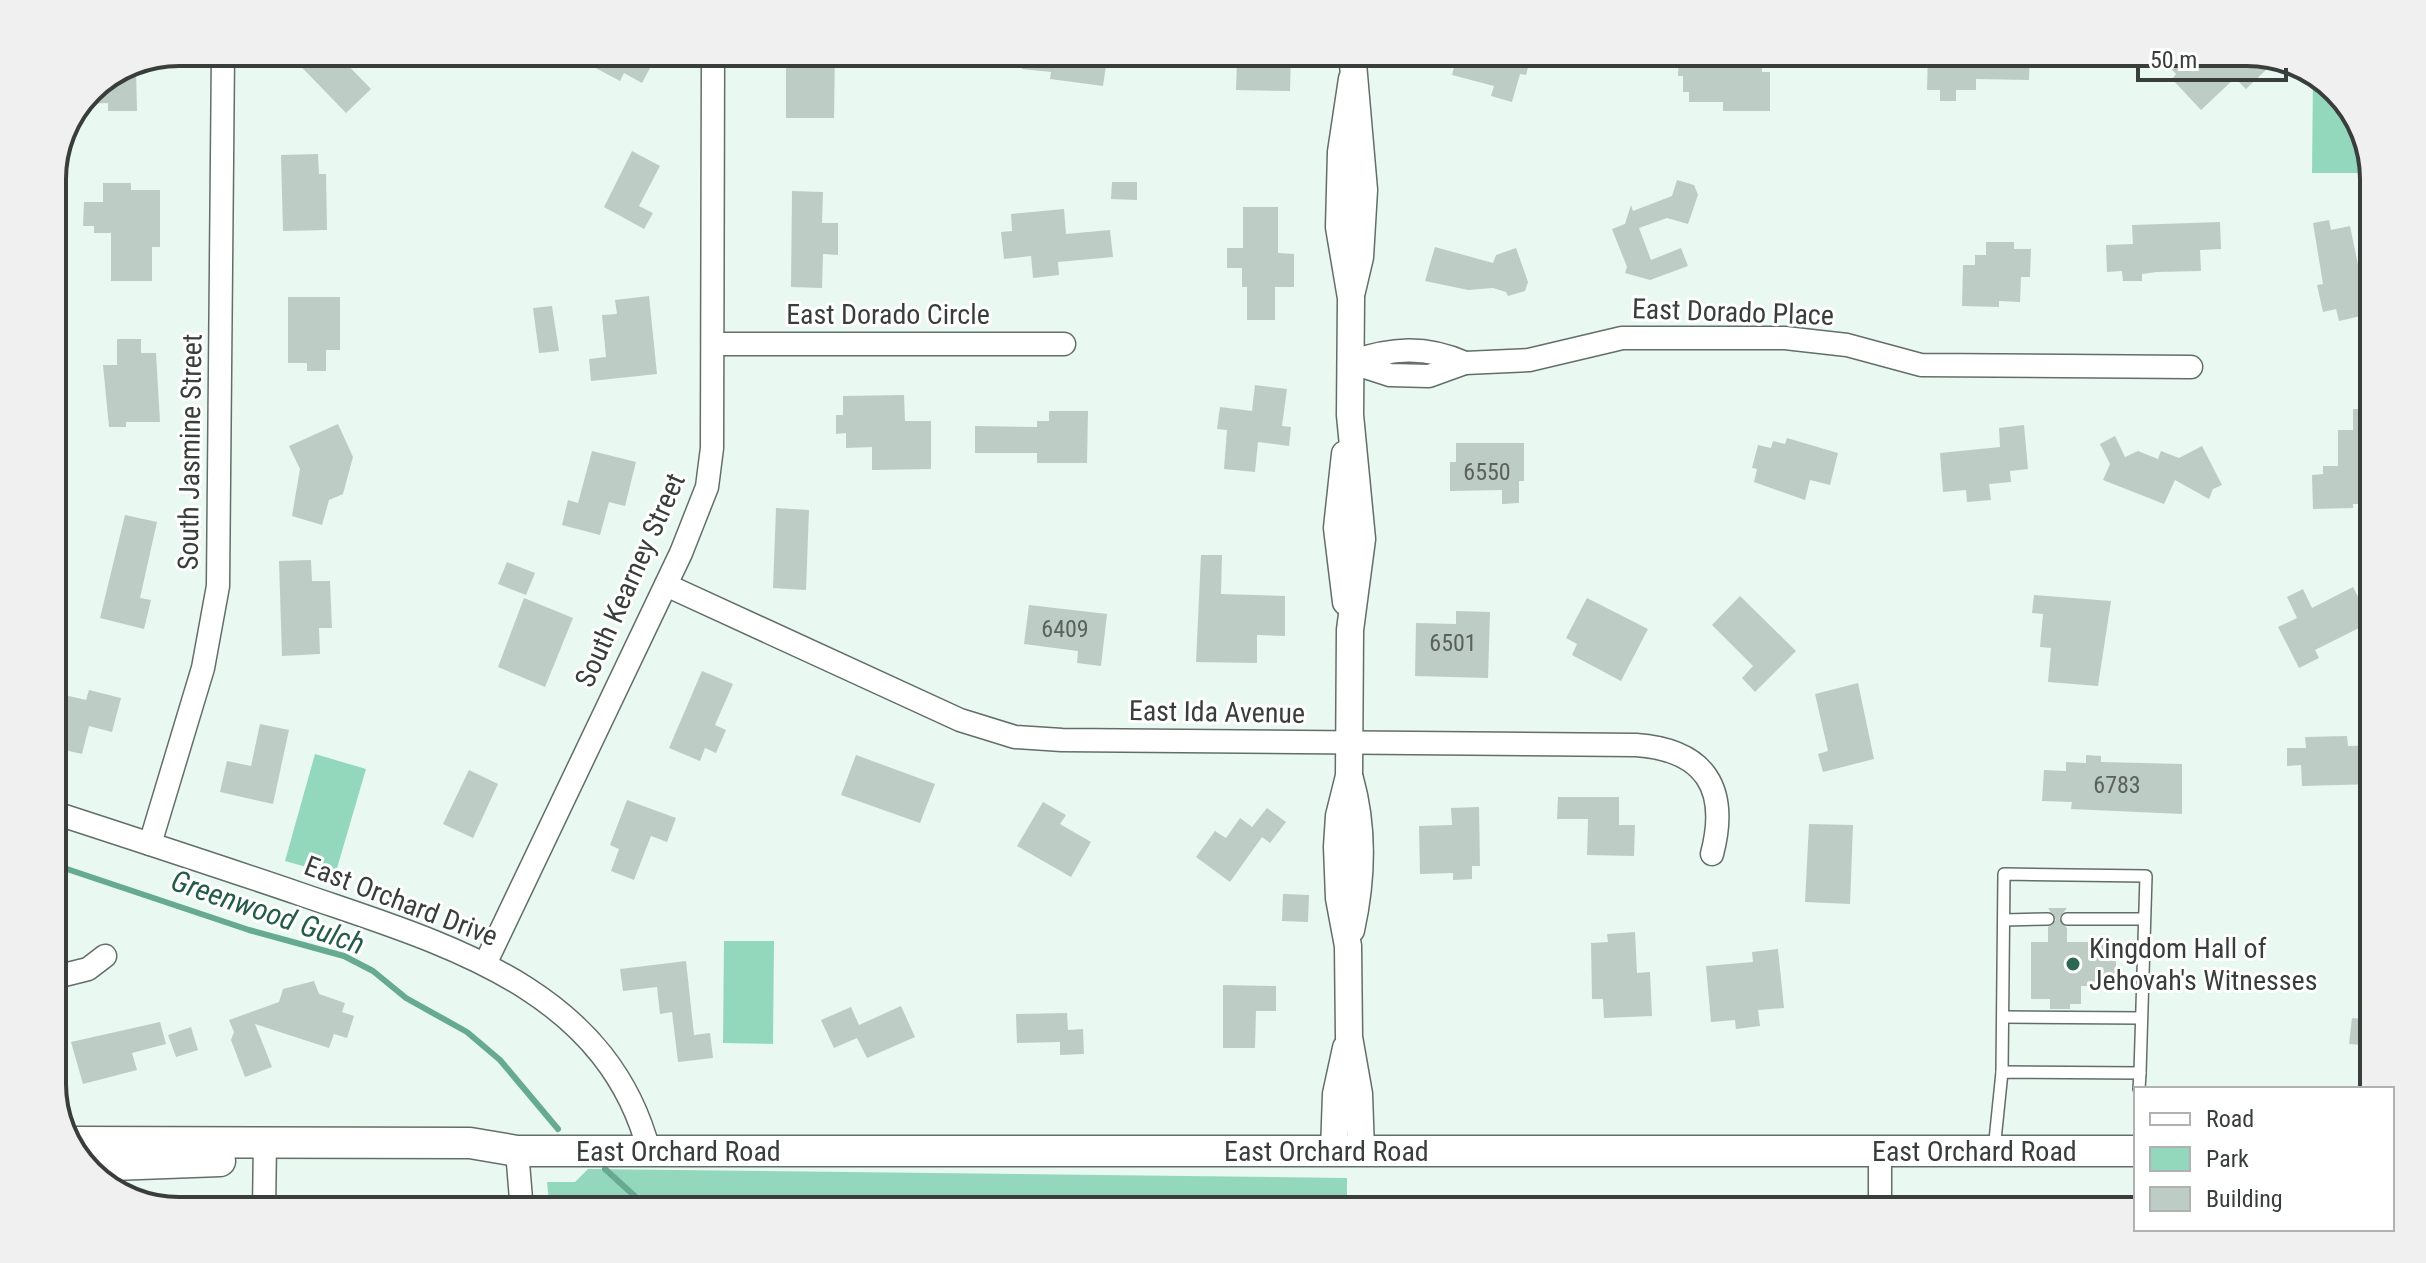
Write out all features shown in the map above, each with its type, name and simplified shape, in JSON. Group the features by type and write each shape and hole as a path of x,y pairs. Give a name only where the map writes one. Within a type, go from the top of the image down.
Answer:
{"main road":[{"name":"East Orchard Road","path":"83,1143 265,1151"},
{"name":"East Orchard Road","path":"101,1165 265,1151 470,1143 517,1151 2134,1151"}],"street":[{"name":"South Jasmine Street","path":"150,844 203,668 218,586 223,66"},
{"name":"South Kearney Street","path":"486,962 666,585 696,519 709,476 713,344 713,66"},
{"path":"1348,1151 1336,1094 1349,1037 1348,946 1360,858 1359,816 1349,776 1350,630 1337,528 1350,415 1351,298 1360,257 1364,204 1360,130 1352,66"},
{"name":"East Dorado Place","path":"1350,362 1381,373 1429,376 1465,363 1529,360 1622,338 1753,338 1842,344 1921,365 2191,367"},
{"name":"East Dorado Circle","path":"713,344 1064,344"},
{"name":"East Ida Avenue","path":"666,585 960,720 999,733 1062,740 1636,745 1670,749 1692,760 1715,792 1720,818 1712,854"},
{"name":"East Orchard Drive","path":"66,817 424,937 486,962 542,999 604,1060 637,1111 649,1151"},
{"path":"66,974 88,969 105,956"},
{"path":"264,1197 265,1151"},
{"path":"517,1151 521,1197"},
{"path":"1880,1151 1880,1197"}],"lane":[{"path":"1994,1151 2002,1072 2004,874 2146,876 2139,1087"},
{"path":"2004,920 2048,919"},
{"path":"2067,919 2144,919"},
{"path":"2003,1017 2141,1018"},
{"path":"2002,1072 2140,1073"}],"green space":[{"path":"2313,87 2341,116 2354,143 2360,173 2312,173"},
{"path":"315,754 366,769 335,875 285,861"},
{"path":"724,941 774,941 773,1044 723,1043"},
{"path":"588,1169 1347,1178 1347,1197 549,1197 547,1182 575,1182"}],"building":[{"path":"301,66 349,66 371,89 346,113"},
{"path":"592,66 651,66 642,83 624,73 620,81"},
{"path":"786,66 835,66 834,118 786,118"},
{"path":"1022,66 1106,66 1103,86 1050,79 1051,72 1022,69"},
{"path":"1237,66 1291,66 1290,91 1236,90"},
{"path":"1454,66 1528,66 1526,75 1520,74 1512,102 1491,96 1494,86 1452,75"},
{"path":"1678,66 1762,66 1762,72 1770,72 1770,111 1723,111 1723,102 1689,102 1689,92 1683,92 1683,76 1678,76"},
{"path":"1928,66 2030,66 2029,80 1976,79 1976,90 1956,90 1956,101 1940,101 1940,90 1927,90"},
{"path":"2168,66 2267,69 2246,89 2235,78 2201,110 2172,79 2176,74"},
{"path":"136,75 137,111 108,111 108,103 96,104 123,81"},
{"path":"632,151 660,166 639,206 653,213 644,229 604,207"},
{"path":"318,154 319,174 326,174 327,230 283,231 281,155"},
{"path":"1677,180 1694,185 1698,195 1688,224 1667,218 1639,228 1651,260 1681,248 1688,266 1650,280 1625,273 1627,267 1612,229 1625,224 1631,205 1633,211 1672,196"},
{"path":"1112,182 1137,182 1137,200 1111,199"},
{"path":"103,183 131,183 131,190 160,190 160,247 152,247 152,281 111,281 111,233 94,233 94,226 83,226 84,202 103,202"},
{"path":"792,191 823,192 822,223 838,223 838,255 823,254 822,288 791,287"},
{"path":"1243,207 1278,207 1278,253 1294,254 1294,287 1275,287 1275,320 1247,320 1247,287 1242,287 1242,268 1227,268 1227,248 1243,248"},
{"path":"1064,209 1066,234 1110,230 1113,257 1058,262 1059,275 1033,278 1031,256 1004,259 1001,232 1012,231 1011,214"},
{"path":"2329,220 2331,230 2350,226 2360,274 2360,316 2339,321 2336,309 2323,312 2317,285 2323,284 2313,223"},
{"path":"2220,222 2221,249 2200,250 2201,271 2142,274 2142,281 2123,281 2122,271 2107,272 2106,245 2133,244 2132,225"},
{"path":"1986,242 2014,242 2014,249 2031,249 2030,277 2021,277 2020,302 1999,301 1999,307 1962,306 1963,265 1975,265 1975,255 1986,255"},
{"path":"1435,247 1493,263 1496,255 1516,248 1528,282 1525,291 1508,296 1506,292 1493,288 1468,290 1425,281"},
{"path":"649,296 657,374 591,381 589,359 606,357 602,315 617,314 615,300"},
{"path":"288,297 340,297 340,350 326,350 326,371 307,371 307,363 288,363"},
{"path":"552,306 559,351 539,353 533,308"},
{"path":"117,339 141,339 141,353 156,353 160,422 126,422 126,427 109,427 103,365 117,365"},
{"path":"1255,385 1287,389 1282,426 1291,427 1289,446 1258,442 1255,472 1224,469 1227,430 1217,429 1220,407 1252,411"},
{"path":"904,395 905,421 931,421 931,469 872,470 872,447 846,448 846,433 836,434 836,415 843,415 843,396"},
{"path":"2353,409 2360,409 2360,504 2353,504 2353,508 2313,509 2312,475 2323,474 2323,466 2338,466 2338,430 2353,430"},
{"path":"1049,411 1088,411 1087,463 1037,463 1037,453 975,453 975,426 1037,427 1037,421 1049,421"},
{"path":"338,424 353,457 343,494 329,500 322,525 292,516 300,469 289,446"},
{"path":"2024,425 2028,469 2010,471 2011,482 1989,484 1991,500 1967,502 1966,490 1943,492 1940,453 2000,447 1999,428"},
{"path":"2115,436 2125,457 2138,451 2158,459 2161,451 2179,458 2202,446 2222,485 2213,489 2209,499 2175,480 2164,504 2103,480 2110,464 2100,444"},
{"path":"1787,438 1838,453 1830,485 1810,480 1805,500 1754,482 1757,469 1752,468 1758,445 1771,448 1773,441 1785,444"},
{"path":"1456,443 1524,443 1524,481 1519,481 1519,503 1502,504 1502,490 1450,491 1450,462 1456,462"},
{"path":"592,451 636,462 625,506 609,502 600,535 562,525 568,500 578,503"},
{"path":"776,508 809,510 806,590 773,588"},
{"path":"125,515 157,522 140,598 151,600 144,629 100,618"},
{"path":"1201,555 1222,555 1221,594 1285,596 1285,636 1257,635 1257,663 1196,662"},
{"path":"311,560 312,581 330,581 332,628 319,628 320,654 282,656 279,561"},
{"path":"507,562 535,573 526,595 498,584"},
{"path":"2353,587 2360,601 2360,628 2315,650 2319,658 2299,668 2278,627 2297,618 2287,597 2303,589 2312,608"},
{"path":"2034,595 2111,601 2098,686 2048,682 2051,648 2040,647 2043,614 2032,613"},
{"path":"1740,596 1796,651 1755,692 1742,678 1753,666 1712,625"},
{"path":"524,598 573,618 545,687 498,667"},
{"path":"1587,598 1648,629 1621,681 1572,655 1577,644 1566,638"},
{"path":"1029,605 1107,614 1101,666 1077,663 1078,651 1024,644"},
{"path":"1456,611 1490,612 1488,678 1415,676 1416,623 1456,624"},
{"path":"702,671 733,684 715,725 726,730 716,753 705,748 700,761 669,748"},
{"path":"1858,683 1874,759 1823,772 1818,754 1828,751 1815,694"},
{"path":"89,690 121,698 112,732 89,726 82,754 66,750 66,695 86,700"},
{"path":"260,724 289,730 273,804 220,792 227,761 251,766"},
{"path":"2347,736 2348,746 2360,746 2360,784 2302,786 2301,765 2287,766 2287,748 2306,748 2305,737"},
{"path":"856,755 935,784 920,823 841,795"},
{"path":"2086,755 2101,756 2101,762 2182,764 2182,814 2071,809 2072,802 2042,801 2044,770 2066,771 2066,762 2086,763"},
{"path":"469,770 498,784 473,838 443,824"},
{"path":"1558,797 1619,797 1619,825 1635,825 1634,856 1587,855 1588,819 1557,819"},
{"path":"627,800 676,818 667,842 651,836 634,880 611,871 619,849 610,845"},
{"path":"1043,802 1066,815 1060,824 1091,842 1071,877 1017,846"},
{"path":"1479,807 1480,866 1472,866 1472,879 1453,880 1453,873 1420,874 1419,826 1452,825 1451,808"},
{"path":"1267,808 1286,822 1270,843 1262,837 1230,882 1196,857 1215,831 1226,838 1240,818 1252,827"},
{"path":"1809,824 1853,825 1850,904 1805,902"},
{"path":"1283,894 1309,895 1308,922 1282,921"},
{"name":"Kingdom Hall of Jehovah's Witnesses","path":"2048,908 2067,908 2059,918 2067,928 2067,942 2116,942 2116,986 2081,986 2081,1004 2070,1004 2070,1009 2050,1009 2050,999 2031,999 2031,942 2048,942 2048,927 2056,920"},
{"path":"1635,932 1637,973 1650,972 1652,1016 1604,1018 1603,999 1592,999 1591,943 1608,942 1607,934"},
{"path":"1778,949 1784,1008 1758,1010 1760,1026 1736,1029 1735,1020 1711,1022 1706,966 1753,962 1752,952"},
{"path":"686,961 694,1035 710,1033 713,1058 678,1062 672,1012 660,1014 657,987 623,991 620,969"},
{"path":"314,981 319,994 345,1003 342,1012 354,1016 347,1038 334,1034 329,1048 255,1024 272,1067 245,1077 231,1040 234,1032 229,1020 279,1002 283,989"},
{"path":"1223,985 1276,986 1276,1011 1256,1011 1255,1048 1223,1048"},
{"path":"901,1006 915,1037 867,1058 857,1038 834,1048 821,1020 851,1007 859,1025"},
{"path":"1067,1013 1068,1030 1083,1029 1084,1054 1060,1055 1060,1042 1017,1043 1016,1014"},
{"path":"2352,1018 2360,1019 2360,1045 2349,1044"},
{"path":"160,1022 166,1044 132,1053 137,1070 83,1084 71,1042"},
{"path":"191,1027 198,1050 176,1057 168,1035"}],"waterway":[{"name":"Greenwood Gulch","path":"66,869 249,930 344,956 373,971 406,998 467,1032 500,1060 558,1129"},
{"name":"Greenwood Gulch","path":"605,1169 636,1197"}],"place":[{"name":"Kingdom Hall of Jehovah's Witnesses","path":"2073,964"}]}
